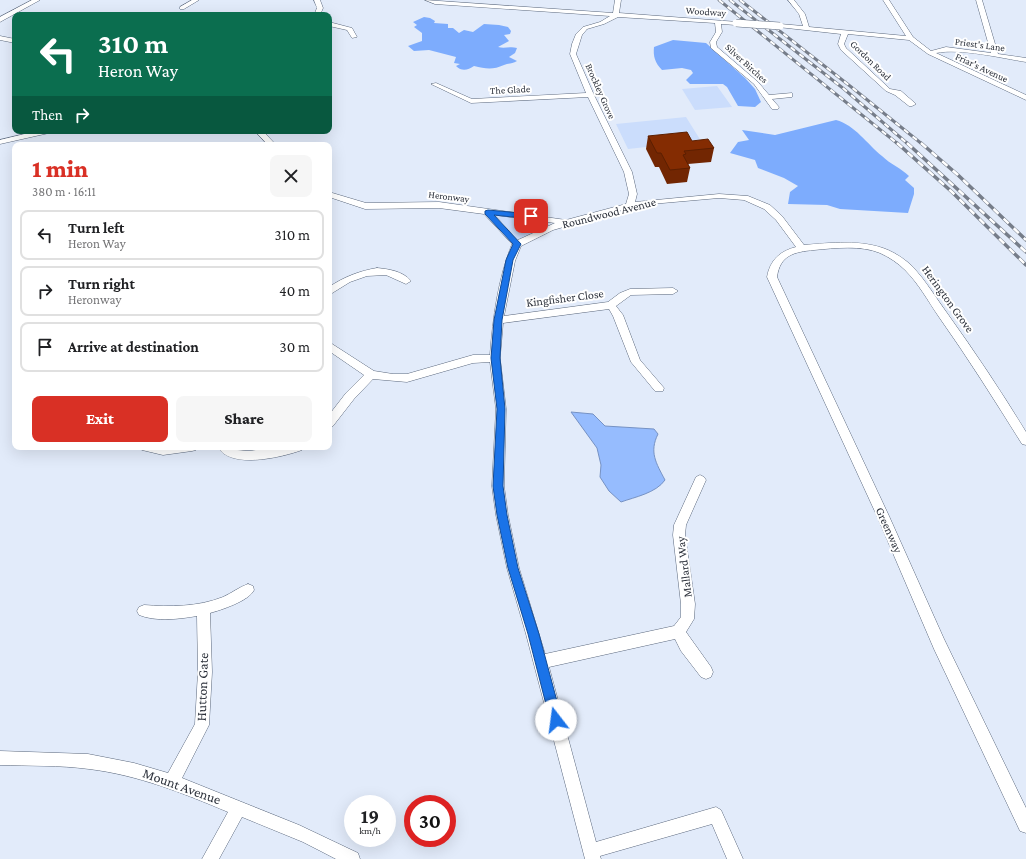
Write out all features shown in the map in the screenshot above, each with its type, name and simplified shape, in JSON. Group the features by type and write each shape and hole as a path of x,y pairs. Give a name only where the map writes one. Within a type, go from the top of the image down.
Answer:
{"street":[{"path":"15,12 37,0"},
{"path":"182,8 196,0"},
{"path":"317,0 320,8 318,12"},
{"name":"Woodway","path":"428,0 435,2 780,26 911,38"},
{"path":"616,15 618,0"},
{"path":"791,0 802,14 806,29"},
{"path":"886,0 911,38 930,53"},
{"path":"979,0 995,55"},
{"path":"0,20 12,14"},
{"name":"Brockley Grove","path":"616,15 602,23 585,28 579,34 574,44 573,54 590,95 628,172 633,194 630,206"},
{"name":"Silver Birches","path":"718,22 719,32 713,42 714,48 756,83 776,107"},
{"path":"332,24 342,26 350,30 354,37"},
{"name":"Gordon Road","path":"844,32 841,44 843,49 888,90 898,94 912,104"},
{"path":"0,38 12,40"},
{"name":"Priest's Lane","path":"930,53 946,49 1026,60"},
{"name":"Friar's Avenue","path":"930,53 1026,98"},
{"name":"The Glade","path":"434,84 471,101 590,95"},
{"name":"Silver Birches","path":"768,97 789,95"},
{"path":"0,142 33,134"},
{"path":"262,134 269,142"},
{"path":"633,194 652,201"},
{"name":"Heronway","path":"332,195 365,206 425,204 488,213 519,214 568,222"},
{"name":"Roundwood Avenue","path":"517,244 550,228 630,206 652,201 720,196 751,199 767,207 779,218 802,248"},
{"path":"488,213 517,244 510,260 498,320 495,358 501,409 498,486 502,515 513,568 541,662 592,855 716,815 735,859"},
{"name":"Herington Grove","path":"802,248 866,247 881,250 913,272 958,336 1026,441"},
{"name":"Greenway","path":"802,248 779,257 773,267 772,277 883,516 939,644 1026,825"},
{"path":"332,290 345,281 365,273 376,271 394,272 406,281"},
{"name":"Kingfisher Close","path":"498,320 611,305 623,295 630,292 673,290"},
{"name":"Kingfisher Close","path":"611,305 618,315 636,362 659,388"},
{"path":"332,348 371,375 393,378 407,378 473,359 495,358"},
{"path":"332,419 350,396 371,375"},
{"path":"165,450 179,450"},
{"path":"229,450 235,454 246,456 281,450"},
{"name":"Mallard Way","path":"678,632 687,619 688,604 679,535 680,525 700,480"},
{"path":"144,611 165,613 203,610 221,604 248,590"},
{"name":"Hutton Gate","path":"172,781 202,725 205,672 203,610"},
{"path":"541,662 678,632 686,646 706,672"},
{"name":"Mount Avenue","path":"0,758 98,762 135,769 172,781 239,808 331,847 352,859"},
{"path":"210,859 239,808"}],"shaded area":[{"path":"424,17 435,21 434,23 448,24 448,28 453,28 459,33 464,30 473,32 484,24 508,27 511,31 510,34 504,35 509,41 498,47 517,48 515,53 509,57 517,61 500,67 486,68 474,66 463,70 456,66 460,64 454,63 456,57 429,50 414,51 408,46 422,41 422,33 414,27 417,25 413,22"},
{"path":"673,40 706,43 745,78 755,89 761,102 755,107 738,106 727,87 723,84 690,84 686,80 693,73 691,70 682,68 662,70 655,59 654,47"},
{"path":"717,86 732,107 695,110 682,89"},
{"path":"686,117 701,141 628,149 616,124"},
{"path":"836,120 843,122 855,130 885,159 909,176 905,180 914,188 914,194 908,213 840,209 827,205 788,204 790,192 798,186 784,178 758,168 755,160 730,153 738,142 749,140 742,130 775,135"},
{"path":"497,216 534,220 542,225 540,229 518,240 495,218"},
{"path":"571,412 593,414 605,426 654,429 658,434 654,446 655,457 665,480 651,491 621,502 609,491 600,477 601,465 597,448"}],"building":[{"path":"687,132 692,141 708,139 714,148 684,151 686,154 683,155 690,168 670,170 661,153 657,153 648,136"}],"railway":[{"path":"719,0 898,144"},
{"path":"730,0 844,89 908,144"},
{"path":"740,0 922,144"},
{"path":"897,143 952,192 1026,265"},
{"path":"907,143 1026,252"},
{"path":"921,143 958,175 1026,240"}],"route":[{"path":"531,216 488,213 499,223 517,244 510,260 498,320 495,358 501,409 498,486 502,515 513,568 533,634 556,720"}]}
